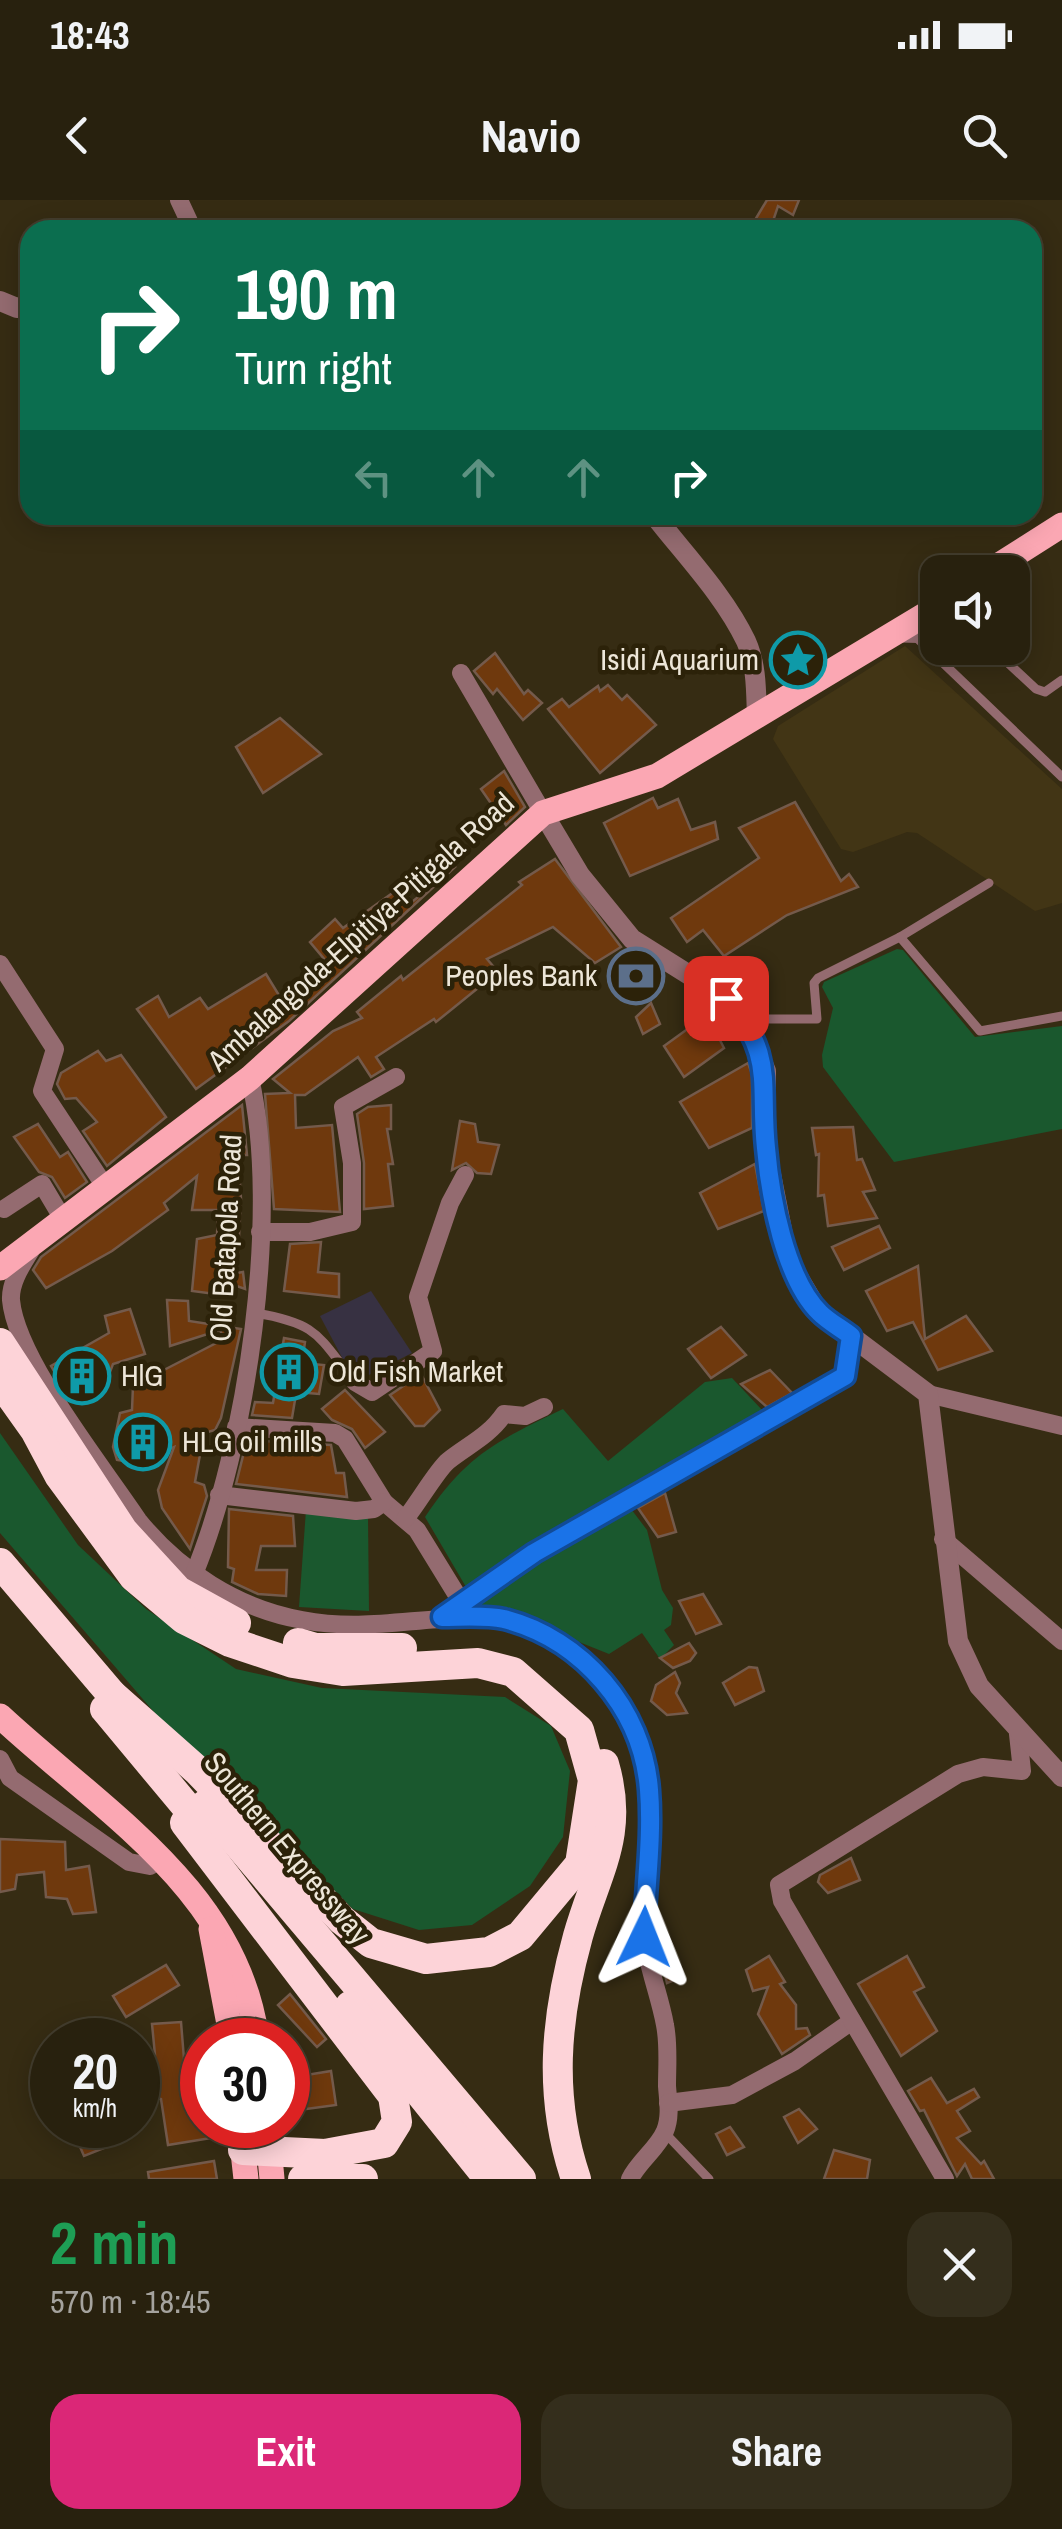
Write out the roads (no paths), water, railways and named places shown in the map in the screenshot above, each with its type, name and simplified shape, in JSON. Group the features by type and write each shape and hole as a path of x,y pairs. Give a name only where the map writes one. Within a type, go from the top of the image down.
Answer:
{"highway":[{"path":"0,1343 123,1531 178,1592 244,1628 315,1648 498,1649 528,1663 569,1695 593,1723 612,1788 608,1859 579,1932 556,2040 562,2138 576,2179"},
{"path":"0,1382 35,1430 59,1475 134,1577 184,1619 246,1647 294,1662 343,1671 478,1662 513,1672 579,1730 593,1780 580,1864 520,1936 489,1952 426,1959 371,1942 342,1920 198,1770 108,1702"},
{"name":"Southern Expressway","path":"0,1563 489,2179"},
{"name":"Southern Expressway","path":"0,1592 108,1702 520,2179"},
{"path":"108,1702 231,1889 393,2096 396,2122 384,2143 340,2153 256,2152"},
{"path":"303,2179 363,2179"}],"main road":[{"path":"1015,555 1062,526"},
{"name":"Ambalangoda-Elpitiya-Pitigala Road","path":"4,1270 250,1078 543,813 657,776 920,619"},
{"path":"0,1716 162,1857 238,1961 252,2018"},
{"path":"210,1924 228,2018"}],"street":[{"path":"662,525 721,601 746,643 754,669 757,718"},
{"path":"461,673 580,875 632,939 726,998 744,1019 766,1071 766,1149 788,1260 819,1312 928,1394 1062,1426"},
{"path":"0,964 55,1049 42,1091 106,1188"},
{"path":"260,1232 310,1232 352,1222 352,1163 344,1107 396,1077"},
{"name":"Old Batapola Road","path":"194,1574 236,1427 256,1313 262,1172 250,1078"},
{"path":"356,1382 372,1392 433,1351 418,1297 450,1204 465,1174"},
{"path":"4,1209 42,1184 64,1221"},
{"path":"34,1244 14,1280 11,1298 20,1340 138,1520 160,1547 194,1574 251,1605 302,1620 370,1624 442,1617 502,1618 560,1639 606,1682 639,1738 649,1790 644,1937 666,2028 668,2103 664,2133 630,2179"},
{"path":"442,1617 460,1600 534,1553 845,1376 851,1336"},
{"path":"928,1394 958,1641 979,1686 1018,1734 1062,1776"},
{"path":"404,1520 430,1490 446,1462 468,1450 504,1414 525,1416 544,1407"},
{"path":"236,1427 335,1433 345,1439 384,1502 418,1530 460,1600"},
{"path":"219,1495 356,1511 374,1509 384,1502"},
{"path":"943,1539 1062,1641"},
{"path":"944,2179 782,1902 779,1885 958,1774 983,1766 1022,1771 1018,1734"},
{"path":"0,1760 10,1778 129,1862 150,1866 162,1857"},
{"path":"668,2103 732,2095 795,2061 852,2021"}],"lane":[{"path":"891,638 918,639 1062,776"},
{"path":"1010,665 1036,690 1045,692 1062,680"},
{"path":"744,1019 817,1020 814,983 818,978 900,937 989,883"},
{"path":"900,937 980,1031 1062,1016"},
{"path":"256,1313 298,1320 310,1328 356,1382"},
{"path":"664,2133 709,2179"}],"place":[{"name":"Isidi Aquarium","path":"798,660"},
{"name":"Peoples Bank","path":"636,976"},
{"name":"Old Fish Market","path":"289,1372"},
{"name":"HlG","path":"82,1376"},
{"name":"HLG oil mills","path":"143,1442"}]}
